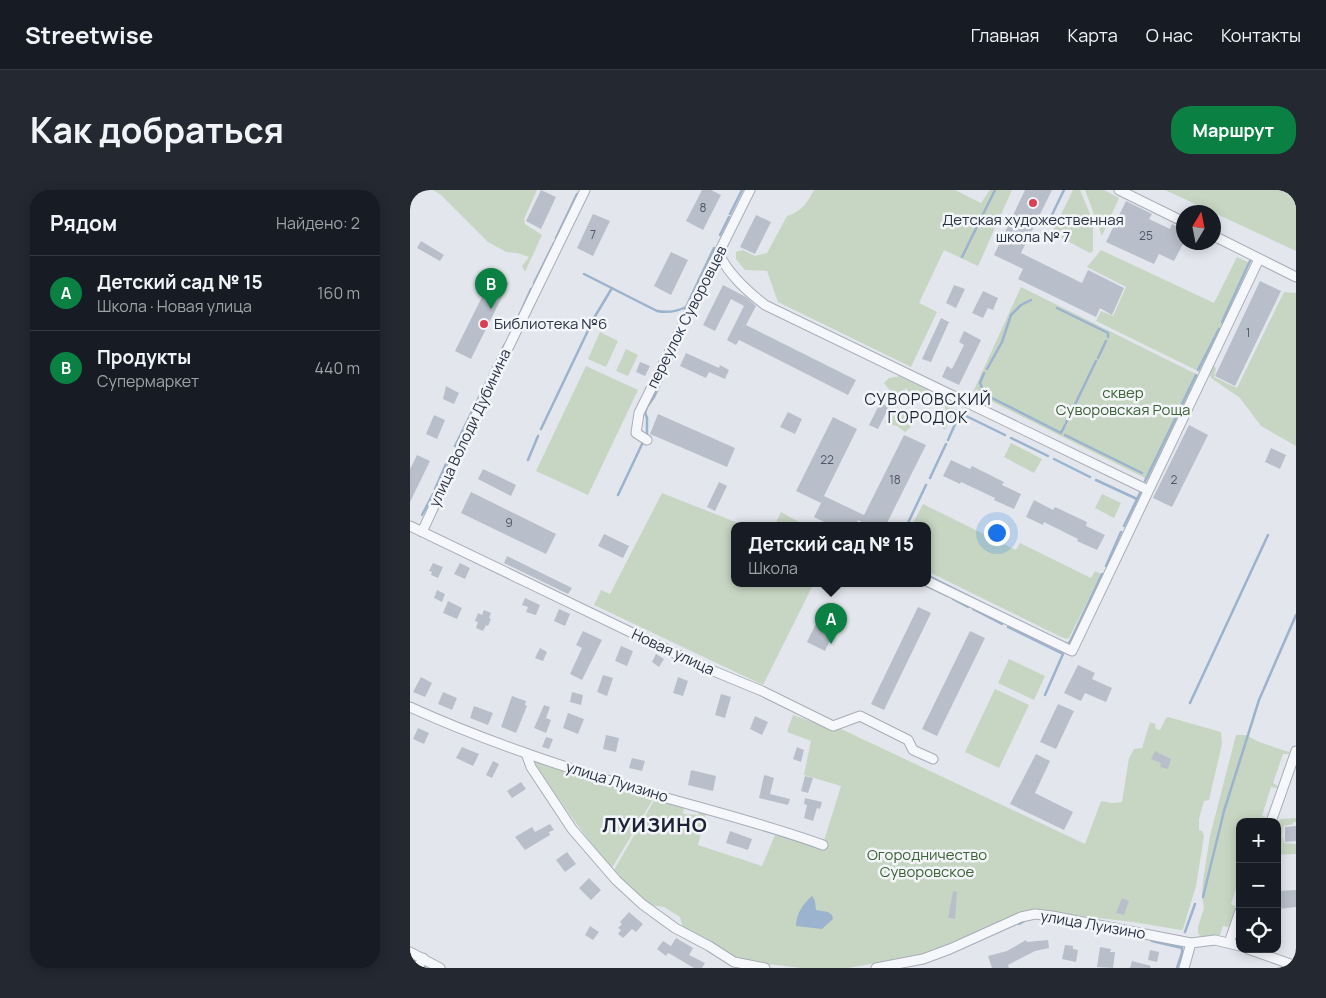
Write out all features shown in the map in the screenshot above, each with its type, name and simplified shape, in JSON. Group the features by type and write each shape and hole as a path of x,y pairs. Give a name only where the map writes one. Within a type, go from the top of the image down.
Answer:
{"street":[{"name":"улица Володи Дубинина","path":"422,532 493,379 585,190"},
{"name":"переулок Суворовцев","path":"647,440 636,433 639,413 750,190"},
{"path":"1119,190 1176,218"},
{"path":"1221,239 1296,277"},
{"path":"719,254 723,262 748,291 765,305 1148,490"},
{"path":"931,582 1072,651 1259,258"},
{"name":"Новая улица","path":"410,526 699,665 762,691 820,721 833,726 860,716 908,740 913,750 933,759"},
{"name":"улица Луизино","path":"410,707 450,725 526,753 656,795 784,831 823,845"},
{"path":"1272,818 1296,751"},
{"path":"526,753 532,767 572,829 616,880 654,915 733,965 765,968"},
{"name":"улица Луизино","path":"876,968 923,959 964,943 1021,916 1035,914 1191,943 1215,940 1236,945"},
{"path":"1229,943 1236,923"},
{"path":"1184,968 1191,943"},
{"path":"410,952 440,968"},
{"path":"1259,953 1296,966"},
{"path":"418,968 423,958"}],"green space":[{"path":"433,190 537,190 524,219 525,224 542,235 525,272 522,266 529,257 506,252 488,242 441,195"},
{"path":"814,190 955,190 981,203 990,190 1012,190 978,266 944,250 919,303 937,312 911,367 778,302 767,271 745,270 736,259 736,252 743,250 755,256 767,253 787,216 803,206"},
{"path":"1073,190 1080,190 1093,221 1093,251 1090,253 1052,233"},
{"path":"1085,190 1104,190 1119,198 1102,236"},
{"path":"1165,190 1296,190 1296,251 1221,216 1221,205 1197,205"},
{"path":"1101,250 1214,303 1237,257 1250,263 1200,372 1096,321 1101,311 1113,316 1126,287 1087,267"},
{"name":"сквер Суворовская Роща","path":"1021,287 1200,376 1149,480 973,392"},
{"path":"1284,292 1296,293 1296,446 1261,426 1240,398 1211,378 1208,370 1212,364 1216,368 1214,377 1237,388"},
{"path":"600,332 618,341 606,367 588,359"},
{"path":"626,349 638,355 628,376 616,371"},
{"path":"586,366 638,390 588,495 536,471"},
{"path":"900,376 944,396 954,410 945,430 934,422 936,416 945,410 945,405 926,394 919,398 913,397 906,388 902,397 892,393 884,383 889,378"},
{"path":"906,413 911,419 910,428 905,432 897,426 885,423 887,417"},
{"path":"1011,443 1042,459 1034,473 1004,457"},
{"path":"662,493 735,522 731,522 731,587 812,587 763,685 594,605 601,590 610,594"},
{"path":"1102,494 1121,503 1114,518 1095,508"},
{"path":"923,504 1016,550 1020,543 1091,578 1095,571 1101,574 1067,639 931,573 931,522 914,522"},
{"path":"781,512 799,522 776,522"},
{"path":"1009,659 1045,676 1034,700 998,683"},
{"path":"995,689 1029,705 999,768 965,752"},
{"name":"Огородничество Суворовское","path":"793,715 830,728 839,728 1085,844 1101,801 1122,802 1129,758 1134,749 1142,748 1150,722 1155,724 1156,729 1160,730 1168,717 1221,732 1222,744 1209,800 1204,801 1199,819 1199,830 1202,831 1204,836 1196,886 1183,929 1047,912 927,953 848,968 801,968 745,961 732,955 683,928 680,917 664,907 649,905 614,870 656,797 684,806 683,814 698,815 700,810 706,814 698,845 762,866 775,835 822,847 841,786 804,775 811,741 787,732"},
{"path":"1236,735 1246,735 1259,742 1289,752 1290,754 1283,754 1273,783 1278,786 1277,788 1271,787 1262,816 1266,818 1236,818 1236,889 1231,904 1236,907 1229,927 1223,926 1220,935 1201,937 1198,933 1198,927 1204,908 1202,895 1203,881 1210,836"},
{"path":"537,760 655,796 612,868 562,804 535,763"},
{"path":"1296,818 1296,822 1293,822 1293,824 1284,826 1282,835 1284,843 1296,844 1296,854 1281,855 1281,819"}],"water":[{"path":"812,896 815,901 816,910 828,912 832,915 833,919 822,929 796,926 797,917"}],"building":[{"path":"541,190 556,197 541,229 526,221"},
{"path":"702,190 711,190 721,195 703,230 686,221"},
{"path":"1025,190 1052,190 1021,253 1082,283 1088,270 1124,288 1112,315 1100,308 1096,317 1018,279 1023,269 994,255"},
{"path":"1126,201 1152,214 1149,219 1170,229 1172,224 1176,226 1176,250 1180,250 1174,261 1159,254 1154,264 1106,242"},
{"path":"593,214 610,221 593,256 577,248"},
{"path":"756,215 771,222 755,254 740,247"},
{"path":"421,241 444,255 440,261 417,248"},
{"path":"671,252 688,260 671,295 654,286"},
{"path":"493,275 509,283 471,359 455,351"},
{"path":"1260,281 1281,291 1235,386 1215,376"},
{"path":"723,285 746,297 756,306 746,325 856,380 848,395 739,340 736,345 727,340 744,306 731,299 715,331 703,325"},
{"path":"954,285 965,289 956,308 946,303"},
{"path":"983,291 998,298 993,310 988,308 983,318 972,313"},
{"path":"941,318 949,322 931,362 922,359"},
{"path":"964,331 981,340 959,385 942,377 947,366 952,369 964,345 959,342"},
{"path":"686,353 719,368 720,365 729,370 725,379 709,372 706,378 680,366"},
{"path":"640,362 650,366 645,376 636,372"},
{"path":"446,386 459,393 454,404 443,399"},
{"path":"880,403 889,407 878,429 869,425"},
{"path":"788,412 802,419 795,434 780,427"},
{"path":"658,414 735,448 727,467 650,434"},
{"path":"434,415 445,420 437,439 426,434"},
{"path":"833,417 857,429 824,496 864,515 904,435 926,445 888,522 862,522 858,520 857,522 824,522 814,517 821,503 796,491"},
{"path":"1189,425 1208,435 1172,507 1153,498"},
{"path":"1271,448 1286,455 1280,469 1265,462"},
{"path":"417,455 430,461 410,502 410,469"},
{"path":"951,460 970,469 972,466 1004,482 1002,485 1021,494 1014,509 961,482 960,484 943,476"},
{"path":"483,469 516,485 511,496 478,479"},
{"path":"719,482 727,486 715,511 707,507"},
{"path":"471,492 556,534 546,554 461,513"},
{"path":"1034,500 1053,510 1055,507 1087,522 1086,526 1105,535 1097,550 1044,522 1043,525 1026,517"},
{"path":"604,534 629,546 623,558 598,546"},
{"path":"507,556 572,588 568,594 504,563"},
{"path":"433,563 443,567 438,578 431,575 432,572 429,571"},
{"path":"460,563 470,568 465,579 454,574"},
{"path":"437,590 445,594 442,602 434,598"},
{"path":"525,598 540,605 536,615 526,612 528,607 522,605"},
{"path":"448,601 462,608 457,619 443,613"},
{"path":"918,607 931,613 884,710 871,704"},
{"path":"559,609 570,614 565,626 554,621"},
{"path":"484,610 491,613 489,618 491,619 483,631 476,628 478,622 475,621 478,613 482,615"},
{"path":"821,613 839,621 825,651 807,642"},
{"path":"583,631 602,640 582,680 570,674 582,648 576,645"},
{"path":"970,631 985,638 937,736 922,729"},
{"path":"621,646 633,651 627,666 615,661"},
{"path":"540,648 547,652 543,661 535,658"},
{"path":"656,654 664,659 659,667 652,662"},
{"path":"1078,665 1095,673 1092,679 1112,688 1106,702 1085,693 1081,701 1064,693"},
{"path":"603,675 613,678 607,696 597,692"},
{"path":"421,677 432,683 425,697 413,692"},
{"path":"678,677 688,681 683,696 673,693"},
{"path":"443,692 457,698 452,710 438,704"},
{"path":"572,692 583,695 581,705 570,702"},
{"path":"721,694 731,697 725,718 715,715"},
{"path":"512,696 526,701 525,705 527,706 516,733 501,727"},
{"path":"1058,704 1074,711 1056,749 1040,742"},
{"path":"544,705 550,707 546,718 551,720 546,733 534,728"},
{"path":"474,706 493,713 488,725 470,718"},
{"path":"568,713 584,719 578,734 563,728"},
{"path":"755,716 768,722 762,735 750,729"},
{"path":"418,728 429,733 424,744 413,739"},
{"path":"606,735 619,738 616,752 603,749"},
{"path":"546,737 553,739 549,749 542,747"},
{"path":"462,747 479,754 473,766 456,758"},
{"path":"797,747 804,750 801,762 793,759"},
{"path":"1155,751 1171,759 1168,769 1160,767 1161,763 1151,759"},
{"path":"1036,754 1050,761 1035,793 1073,812 1064,830 1010,804"},
{"path":"632,758 645,761 642,771 629,768"},
{"path":"493,761 499,764 492,778 486,775"},
{"path":"691,770 716,776 713,791 688,785"},
{"path":"765,775 774,778 770,794 790,799 788,805 759,798"},
{"path":"805,776 813,778 808,793 801,791"},
{"path":"521,782 526,789 512,798 507,791"},
{"path":"805,798 822,802 820,809 817,808 813,821 804,818 807,805 804,804"},
{"path":"550,824 554,830 549,832 550,835 525,850 515,837 532,827 535,832"},
{"path":"1296,826 1296,841 1285,842 1285,827"},
{"path":"730,831 752,839 748,850 726,843"},
{"path":"567,852 576,864 565,872 556,860"},
{"path":"589,878 601,890 591,900 579,888"},
{"path":"1296,890 1296,907 1281,909 1281,891"},
{"path":"953,891 957,892 955,919 948,918"},
{"path":"1122,898 1129,901 1124,915 1116,913"},
{"path":"629,912 643,924 636,932 632,929 623,938 618,934 621,930 618,928 622,924 620,922"},
{"path":"590,926 599,932 593,940 585,935"},
{"path":"676,938 693,948 689,955 705,963 702,968 694,968 668,953 666,956 657,949 663,941 671,946"},
{"path":"1026,940 1027,942 1048,940 1049,948 1035,951 1008,965 1009,968 992,968 988,956 1007,951"},
{"path":"1065,945 1073,946 1073,949 1078,950 1076,962 1062,959"},
{"path":"1100,947 1111,949 1110,952 1115,952 1113,968 1097,967"},
{"path":"1150,950 1159,952 1157,962 1148,960"},
{"path":"1132,961 1151,966 1150,968 1130,968"}],"waterway":[{"path":"730,214 742,190"},
{"path":"962,257 995,190"},
{"path":"1048,223 1064,190"},
{"path":"556,238 577,194"},
{"path":"720,235 729,217"},
{"path":"534,283 554,243"},
{"path":"584,274 657,311 675,311 686,307 714,248"},
{"path":"1222,322 1250,261"},
{"path":"541,429 594,318 612,288"},
{"path":"514,327 531,289"},
{"path":"1023,304 1031,300"},
{"path":"987,369 1002,342 1011,315 1021,305"},
{"path":"1057,308 1108,333 1108,337"},
{"path":"1198,370 1219,329"},
{"path":"647,433 645,413 647,407 654,397 681,338"},
{"path":"1098,358 1106,341"},
{"path":"490,374 505,344"},
{"path":"1066,423 1096,361"},
{"path":"984,373 980,383 983,390 990,397 1061,433 1065,425"},
{"path":"1180,408 1196,375"},
{"path":"455,446 487,381"},
{"path":"948,440 960,413 1005,435"},
{"path":"1145,481 1178,413"},
{"path":"1065,435 1142,473"},
{"path":"528,460 538,436"},
{"path":"1011,438 1048,456"},
{"path":"618,495 643,442"},
{"path":"930,478 946,444"},
{"path":"1054,459 1090,477"},
{"path":"435,489 446,464"},
{"path":"1096,480 1137,499"},
{"path":"908,522 926,485"},
{"path":"1124,526 1141,491"},
{"path":"422,515 433,494"},
{"path":"1106,566 1121,532"},
{"path":"1190,703 1268,535"},
{"path":"1065,643 1068,644 1070,642 1102,574"},
{"path":"931,577 984,604"},
{"path":"929,587 948,596"},
{"path":"953,599 968,607"},
{"path":"973,609 1002,624"},
{"path":"1203,897 1224,811 1259,700 1296,615"},
{"path":"1008,627 1063,654 1045,695"},
{"path":"1185,932 1195,904"},
{"path":"1019,924 1026,920"},
{"path":"1079,926 1097,930"},
{"path":"1125,935 1138,938"},
{"path":"1152,941 1182,948 1177,968"}],"place":[{"name":"Детская художественная школа № 7","path":"1033,203"},
{"name":"Продукты","path":"491,309"},
{"name":"Библиотека №6","path":"484,324"},
{"name":"Детский сад № 15","path":"831,644"}],"district":[{"name":"СУВОРОВСКИЙ ГОРОДОК","path":"928,408"},
{"name":"ЛУИЗИНО","path":"655,825"}]}
